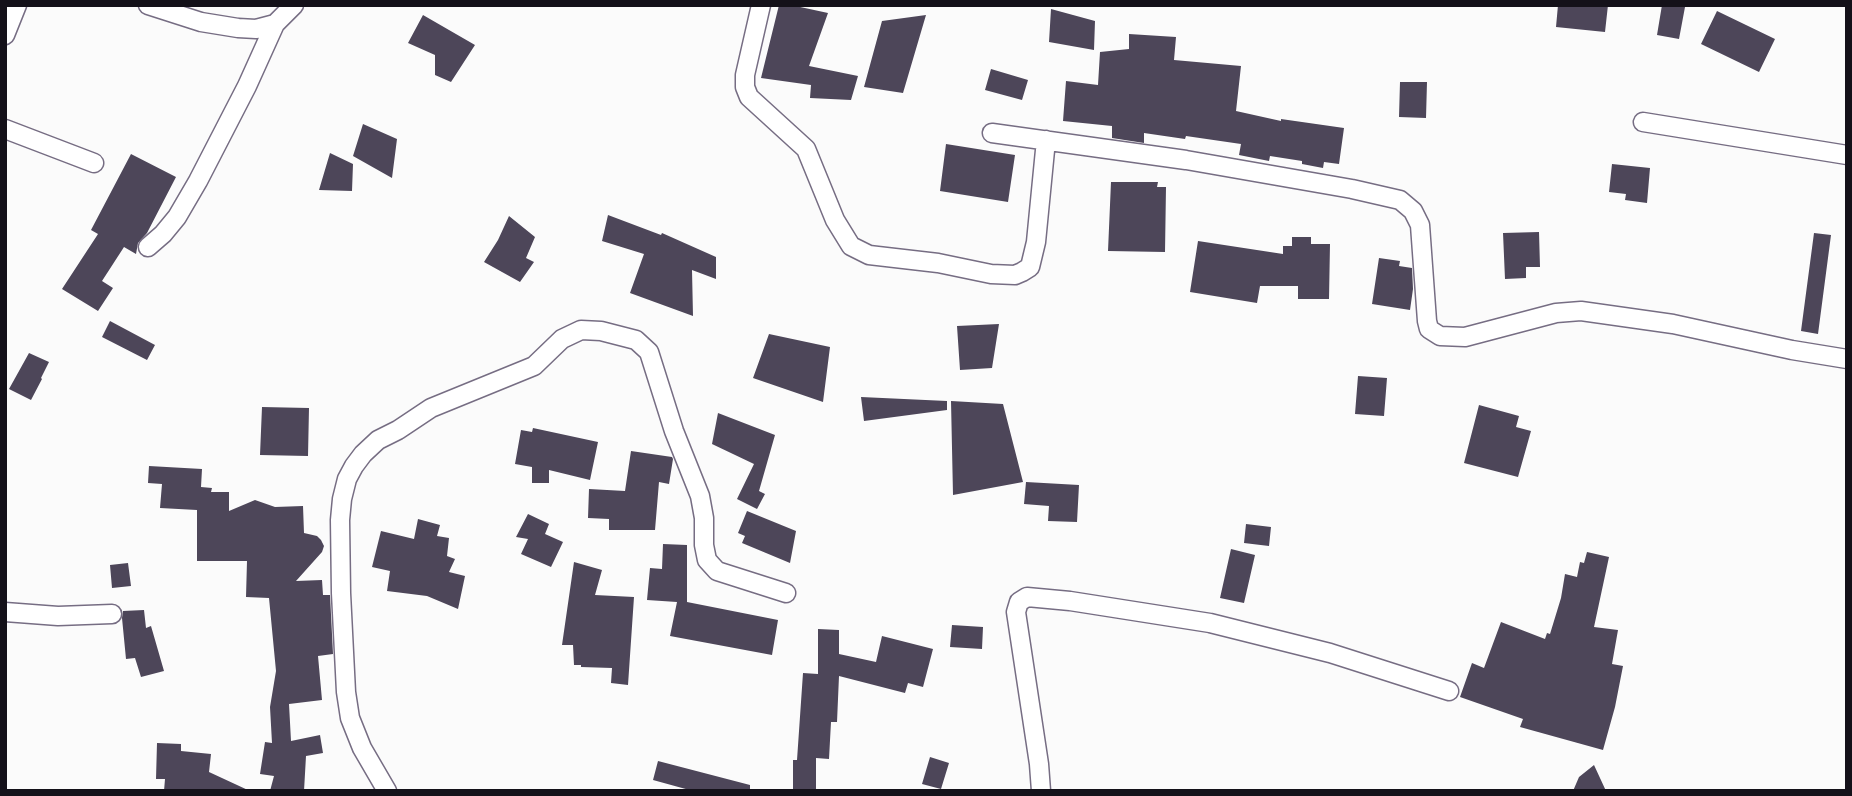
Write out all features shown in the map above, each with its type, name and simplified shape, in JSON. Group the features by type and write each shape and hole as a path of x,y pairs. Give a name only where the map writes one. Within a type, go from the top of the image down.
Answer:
{"street":[{"path":"5,35 17,5"},
{"path":"148,5 218,26 256,29 275,24"},
{"path":"148,247 177,217 247,86 275,24 293,5"},
{"path":"761,5 745,75 745,87 749,97 806,149 835,220 851,246 869,255 938,263 991,274 1015,275 1023,272 1030,267 1035,242 1046,140"},
{"path":"1643,122 1847,155"},
{"path":"5,129 94,163"},
{"path":"992,133 1186,160 1400,200 1413,211 1420,225 1427,321 1429,329 1440,336 1465,337 1556,313 1581,311 1673,324 1847,359"},
{"path":"387,791 362,748 350,718 346,692 340,520 347,479 363,454 378,440 430,408 534,366 562,339 581,330 601,331 636,340 649,352 674,431 700,496 707,560 717,571 786,593"},
{"path":"1041,791 1016,611 1019,602 1027,597 1210,623 1330,653 1449,691"},
{"path":"5,612 39,616 112,614"}],"building":[{"path":"779,5 828,13 809,66 858,76 851,100 810,98 811,85 761,78"},
{"path":"1558,5 1608,5 1605,32 1556,27"},
{"path":"1662,5 1685,7 1679,39 1657,35"},
{"path":"1051,9 1095,21 1094,50 1049,42"},
{"path":"1717,11 1775,39 1759,72 1701,44"},
{"path":"423,15 475,45 451,82 435,75 435,55 408,43"},
{"path":"926,15 903,93 864,87 882,21"},
{"path":"1129,34 1176,37 1174,60 1241,66 1236,111 1281,121 1344,128 1339,164 1324,162 1323,168 1302,164 1302,161 1270,156 1269,161 1239,155 1241,144 1186,136 1185,139 1144,133 1144,143 1112,138 1112,126 1063,121 1066,81 1098,85 1100,52 1129,49"},
{"path":"991,69 1028,80 1022,100 985,90"},
{"path":"1400,82 1427,82 1426,118 1399,117"},
{"path":"363,124 397,139 392,178 353,156"},
{"path":"946,144 1015,155 1008,202 940,191"},
{"path":"330,153 353,164 352,191 319,190"},
{"path":"131,154 176,177 147,233 138,243 136,254 124,247 102,281 113,288 98,311 62,289 98,234 91,230"},
{"path":"1612,164 1650,168 1647,203 1625,200 1626,194 1609,192"},
{"path":"1111,182 1158,182 1157,187 1166,187 1165,252 1108,251"},
{"path":"608,215 661,235 662,233 716,257 716,279 692,270 693,316 630,293 644,254 602,241"},
{"path":"509,216 535,237 526,258 534,262 520,282 484,262"},
{"path":"1539,232 1540,267 1526,267 1526,278 1505,279 1503,233"},
{"path":"1814,233 1831,235 1818,334 1801,331"},
{"path":"1292,237 1311,237 1311,244 1330,244 1329,299 1298,299 1298,286 1260,286 1257,303 1190,292 1198,241 1283,254 1283,246 1292,246"},
{"path":"1379,258 1400,261 1399,266 1412,268 1410,310 1372,304"},
{"path":"110,321 155,345 147,360 102,337"},
{"path":"999,324 992,368 960,370 957,326"},
{"path":"769,334 830,347 823,402 753,378"},
{"path":"29,353 49,362 31,400 9,389"},
{"path":"1358,376 1387,378 1384,416 1355,414"},
{"path":"861,397 947,401 947,410 864,421"},
{"path":"951,401 1003,404 1023,482 953,495"},
{"path":"1479,405 1519,416 1516,427 1531,431 1518,477 1464,463"},
{"path":"262,407 309,408 308,456 260,455"},
{"path":"718,413 775,435 759,491 765,494 757,509 737,499 754,464 712,444"},
{"path":"533,428 598,442 590,480 549,470 549,483 532,483 532,467 515,464 521,430 532,432"},
{"path":"631,451 673,459 669,484 659,482 655,530 609,530 609,519 588,518 589,489 625,491"},
{"path":"149,466 202,469 201,487 212,488 211,492 229,492 229,511 255,500 275,507 303,506 304,533 317,536 324,546 322,552 296,581 322,580 323,595 330,595 333,654 318,656 322,700 289,704 291,741 320,735 323,753 306,756 304,791 270,791 274,776 260,774 265,742 272,743 270,707 276,671 269,598 246,597 247,561 197,561 197,510 160,508 162,484 148,483"},
{"path":"1026,482 1079,485 1077,522 1048,521 1049,506 1024,504"},
{"path":"747,511 796,531 790,563 742,543 745,536 738,533"},
{"path":"528,514 549,524 545,534 563,542 551,567 521,554 528,539 516,537"},
{"path":"418,519 440,525 437,536 449,538 447,556 455,559 449,572 465,576 458,609 427,596 387,591 390,571 372,567 381,531 414,539"},
{"path":"1246,524 1271,527 1269,546 1244,543"},
{"path":"663,544 687,545 687,602 778,620 772,655 670,636 677,602 647,600 650,568 662,569"},
{"path":"1231,549 1255,555 1244,603 1220,598"},
{"path":"1587,552 1609,557 1594,627 1618,630 1612,664 1623,666 1603,750 1520,727 1523,719 1460,697 1472,663 1484,668 1501,622 1545,639 1547,633 1550,634 1565,574 1577,577 1580,562 1584,563"},
{"path":"574,562 602,570 595,595 634,597 628,685 611,683 612,668 574,665 573,645 562,645"},
{"path":"128,563 131,586 112,588 110,565"},
{"path":"144,610 146,628 151,626 164,671 141,677 135,658 126,659 122,618 123,611"},
{"path":"952,625 983,627 982,649 950,647"},
{"path":"818,629 839,630 839,654 876,662 882,636 933,649 923,687 908,683 905,693 839,676 837,722 831,722 829,759 816,758 816,791 793,791 793,760 797,760 803,673 818,674"},
{"path":"157,743 181,744 181,751 211,754 209,772 250,791 164,791 165,779 156,779"},
{"path":"930,757 949,763 941,789 922,784"},
{"path":"658,761 750,785 750,791 693,791 653,780"},
{"path":"1594,765 1606,791 1573,791 1579,777"}]}
